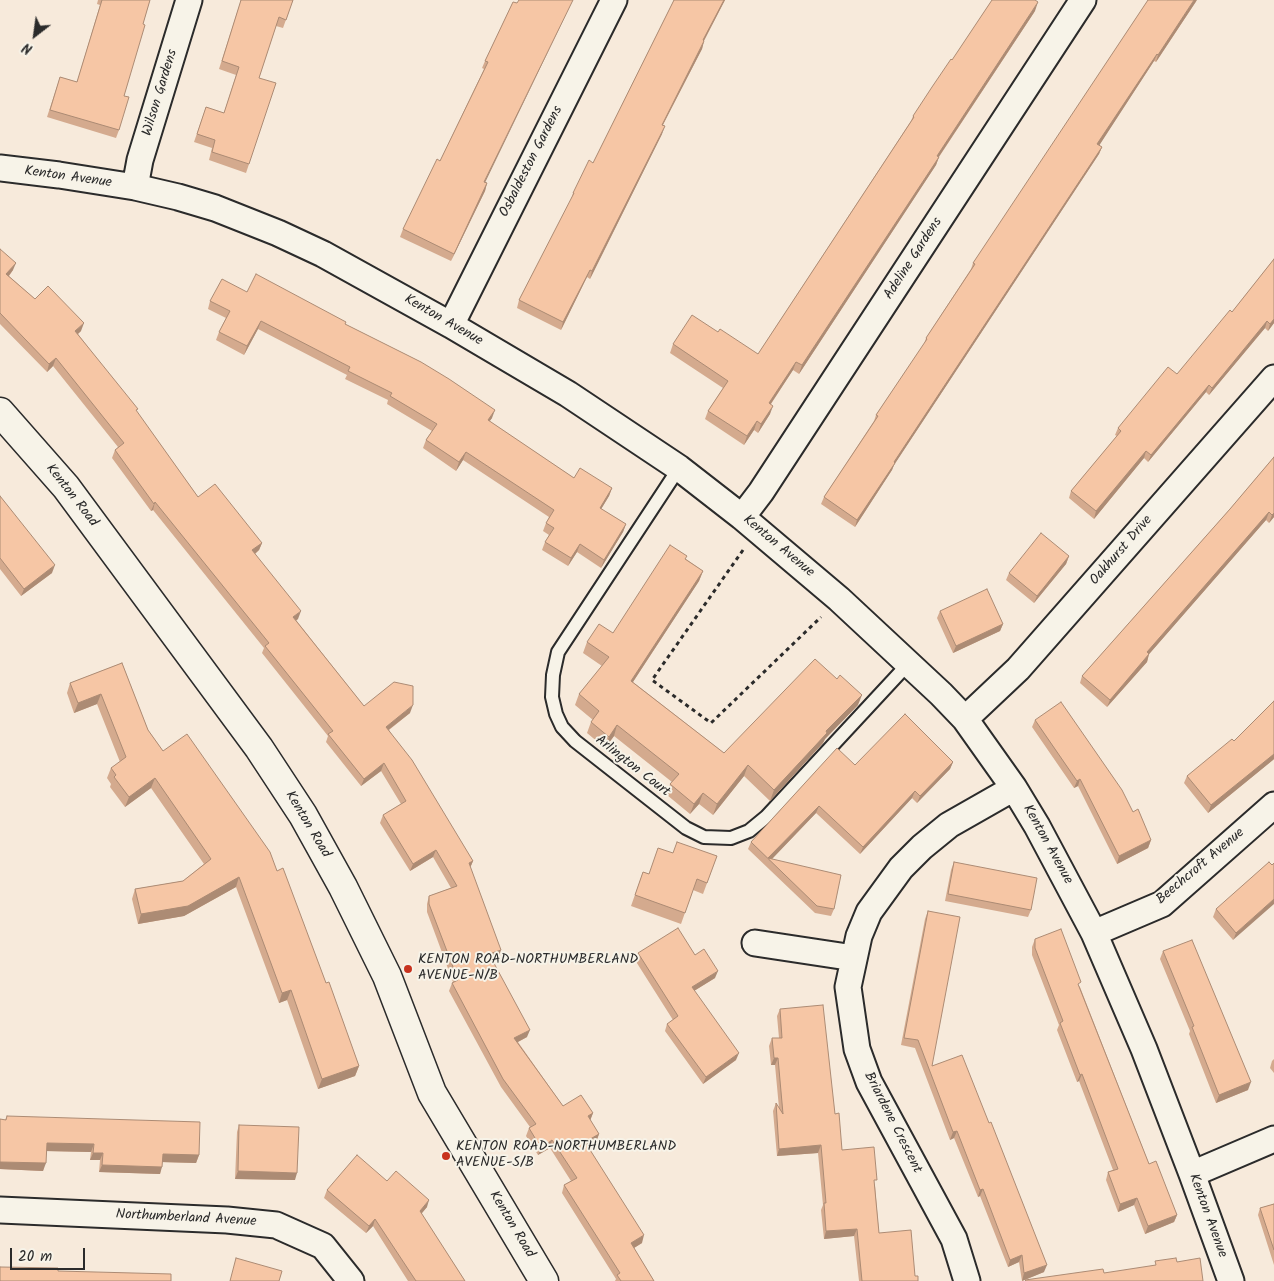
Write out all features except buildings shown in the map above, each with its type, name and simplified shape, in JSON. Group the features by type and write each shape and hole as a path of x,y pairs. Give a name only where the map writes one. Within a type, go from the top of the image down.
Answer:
{"street":[{"name":"Wilson Gardens","path":"135,188 140,160 189,0"},
{"name":"Osbaldeston Gardens","path":"451,325 614,0"},
{"name":"Adeline Gardens","path":"750,523 767,484 1083,0"},
{"name":"Kenton Avenue","path":"0,168 59,175 178,197 215,208 278,233 323,254 451,325 568,394 679,468 750,523 839,599 965,720 1014,788 1057,862 1094,933 1144,1049 1231,1281"},
{"name":"Oakhurst Drive","path":"965,720 1018,669 1274,378"},
{"name":"Kenton Road","path":"0,412 66,488 259,748 303,815 343,887 387,976 432,1093 544,1281"},
{"name":"Briardene Crescent","path":"968,1281 954,1239 869,1082 857,1049 848,987 859,936 870,912 901,868 949,825 1014,788"},
{"name":"Beechcroft Avenue","path":"1094,933 1162,904 1274,805"},
{"path":"756,943 854,958"},
{"path":"1192,1174 1274,1139"},
{"name":"Northumberland Avenue","path":"0,1210 227,1220 276,1225 323,1246 351,1281"}],"lane":[{"name":"Arlington Court","path":"679,468 558,652 553,675 552,696 556,714 562,727 575,741 686,828 704,837 731,838 749,830 766,817 908,664"}],"path":[{"path":"750,523 652,680 711,723 839,599"}],"place":[{"name":"KENTON ROAD-NORTHUMBERLAND AVENUE-N/B","path":"408,969"},
{"name":"KENTON ROAD-NORTHUMBERLAND AVENUE-S/B","path":"446,1156"}]}
